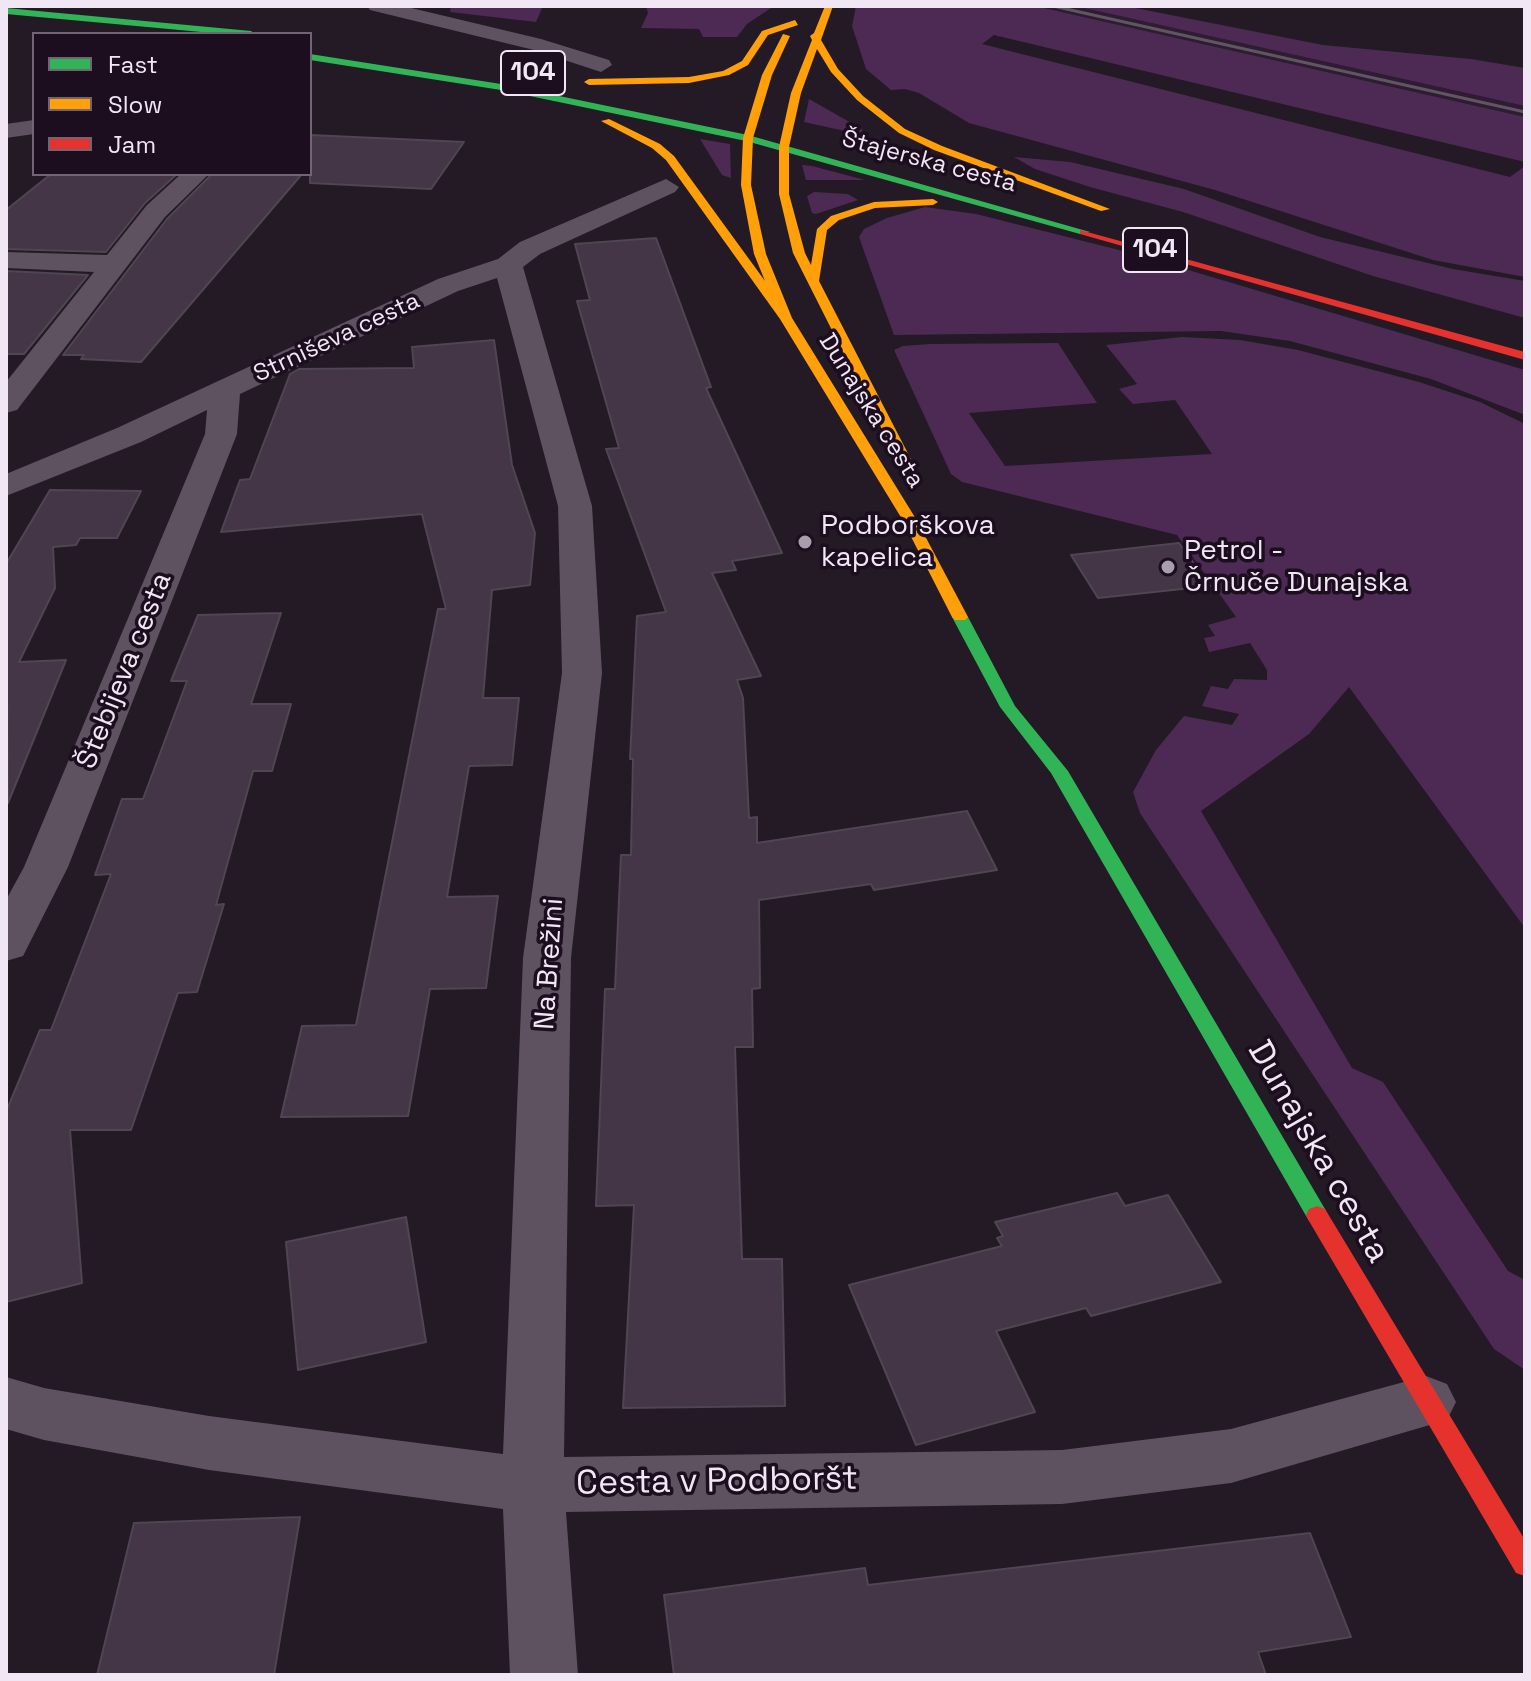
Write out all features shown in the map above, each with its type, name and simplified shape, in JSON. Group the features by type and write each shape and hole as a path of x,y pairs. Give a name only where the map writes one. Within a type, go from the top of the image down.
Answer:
{"main road":[{"path":"588,76 689,80 726,73 745,63 765,33 795,23 820,6"},
{"name":"Dunajska cesta","path":"829,6 814,36 795,128 784,147 783,186 799,253 919,490"},
{"path":"6,11 230,32"},
{"name":"Dunajska cesta","path":"795,23 774,57 746,116 746,185 760,254 786,318 909,519 1008,707 1059,771 1426,1402 1525,1564"},
{"path":"6,25 87,32"},
{"name":"Štajerska cesta","path":"814,36 834,70 860,98 902,131 938,148 1123,216 920,161"},
{"path":"312,41 418,55"},
{"name":"Štajerska cesta","path":"312,57 501,87 748,138 1525,356"},
{"name":"104","path":"588,76 673,100"},
{"path":"501,87 606,121 663,152 684,173 739,257 786,318"},
{"path":"746,116 795,128"},
{"path":"814,280 822,229 846,212 906,201 987,203"},
{"name":"Dunajska cesta","path":"1043,718 1059,771"}],"street":[{"path":"377,6 526,41 588,76"},
{"path":"6,131 32,127"},
{"path":"6,403 112,264 156,211 194,176"},
{"name":"Strniševa cesta","path":"6,486 225,391 448,285 508,265 530,248 666,187"},
{"path":"6,260 112,264"},
{"name":"Na Brežini","path":"508,265 575,506 582,673 547,958 533,1485 544,1675"},
{"name":"Štebijeva cesta","path":"6,945 46,867 221,434 225,391"},
{"name":"Cesta v Podboršt","path":"6,1403 44,1414 209,1443 533,1485 1062,1477 1231,1456 1426,1402"}],"shaded area":[{"path":"451,6 543,6 536,22 450,12"},
{"path":"646,6 774,6 747,24 737,37 703,37 699,29 641,28 648,13"},
{"path":"856,6 1035,6 1525,117 1525,162 994,35 982,44 1510,177 1525,166 1525,277 1433,260 1215,190 969,123 919,93 905,89 891,90 866,69 852,26"},
{"path":"1035,6 1075,6 1525,106 1525,117"},
{"path":"1075,6 1125,6 1323,45 1471,59 1525,68 1525,106"},
{"path":"809,99 862,129 863,135 804,122"},
{"path":"700,139 730,144 731,178 722,175"},
{"path":"1014,157 1070,162 1184,189 1320,237 1453,269 1525,281 1525,318 1373,276 1183,212 1090,187 1035,169"},
{"path":"802,165 812,166 865,180 806,180"},
{"path":"814,192 848,194 858,200 816,214 812,213 807,196"},
{"path":"925,207 976,214 1131,253 1525,370 1525,415 1431,379 1290,341 1221,331 894,335 859,237 864,229 887,218"},
{"path":"1182,337 1240,340 1298,350 1419,382 1480,402 1525,424 1525,928 1349,687 1309,734 1201,811 1352,1068 1383,1082 1508,1271 1525,1280 1525,1370 1494,1349 1140,813 1133,792 1156,750 1184,716 1232,725 1239,714 1202,706 1211,686 1228,689 1234,679 1267,680 1267,670 1250,643 1209,652 1204,638 1215,636 1208,625 1236,617 1177,535 962,482 951,474 894,350 903,346 930,344 1058,343 1097,403 969,413 1005,466 1212,454 1175,400 1133,404 1119,389 1137,384 1106,345"}],"building":[{"path":"312,135 464,142 431,189 310,183"},
{"path":"48,176 175,176 145,203 106,252 6,249 6,210"},
{"path":"210,176 300,176 141,362 63,355 167,219"},
{"path":"656,238 711,387 706,388 782,553 732,561 736,570 712,573 761,676 737,680 743,698 749,818 757,817 757,843 967,811 997,870 874,890 871,884 759,900 760,988 752,989 753,1047 735,1047 742,1259 782,1259 785,1406 623,1408 634,1205 596,1206 605,989 615,989 621,855 631,855 633,759 630,759 637,616 666,612 606,449 619,448 577,301 590,300 575,244"},
{"path":"6,271 88,275 24,354 6,354"},
{"path":"494,340 512,465 535,533 530,585 492,590 483,698 519,698 512,765 469,766 447,897 498,896 486,988 430,989 408,1116 281,1117 302,1026 356,1025 438,609 446,609 422,514 221,532 240,480 250,479 290,374 299,369 414,368 412,347"},
{"path":"50,490 141,491 117,538 80,538 76,545 53,547 55,588 19,662 66,660 8,803 6,564"},
{"path":"1179,543 1210,586 1098,598 1071,555"},
{"path":"281,613 251,704 291,704 272,771 253,771 216,905 224,904 197,992 178,993 131,1130 70,1130 82,1283 6,1302 6,1112 40,1030 51,1030 111,874 95,875 122,799 143,799 187,681 171,681 198,615"},
{"path":"1117,1193 1125,1206 1168,1195 1221,1282 1091,1316 1086,1308 996,1331 1035,1412 916,1445 849,1285 1002,1246 997,1238 1003,1236 995,1222"},
{"path":"406,1217 426,1342 298,1370 286,1242"},
{"path":"300,1517 274,1675 97,1675 134,1523"},
{"path":"1310,1533 1351,1637 1258,1652 1266,1675 674,1675 664,1595 865,1568 868,1585"}],"railway":[{"path":"1053,6 1525,112"}],"traffic: fast":[{"path":"6,11 230,32"},
{"path":"312,57 501,87 748,138 1084,232"},
{"path":"960,617 1008,707 1059,771 1317,1215"}],"traffic: slow":[{"path":"784,147 796,93 829,6"},
{"path":"589,82 689,80 726,73 745,63 765,33 795,23"},
{"path":"748,138 767,75 786,36"},
{"path":"814,36 834,70 860,98 902,131 938,148 1105,209"},
{"path":"606,121 656,146 670,158 786,318"},
{"path":"748,138 746,185 760,254 786,318 909,519 960,617"},
{"path":"784,147 784,194 799,253 909,469"},
{"path":"814,280 822,229 835,218 874,205 933,202"}],"traffic: jam":[{"path":"1084,232 1525,356"},
{"path":"1317,1215 1525,1564"}],"place":[{"name":"Podborškova kapelica","path":"805,542"},
{"name":"Petrol - Črnuče Dunajska","path":"1168,567"}]}
